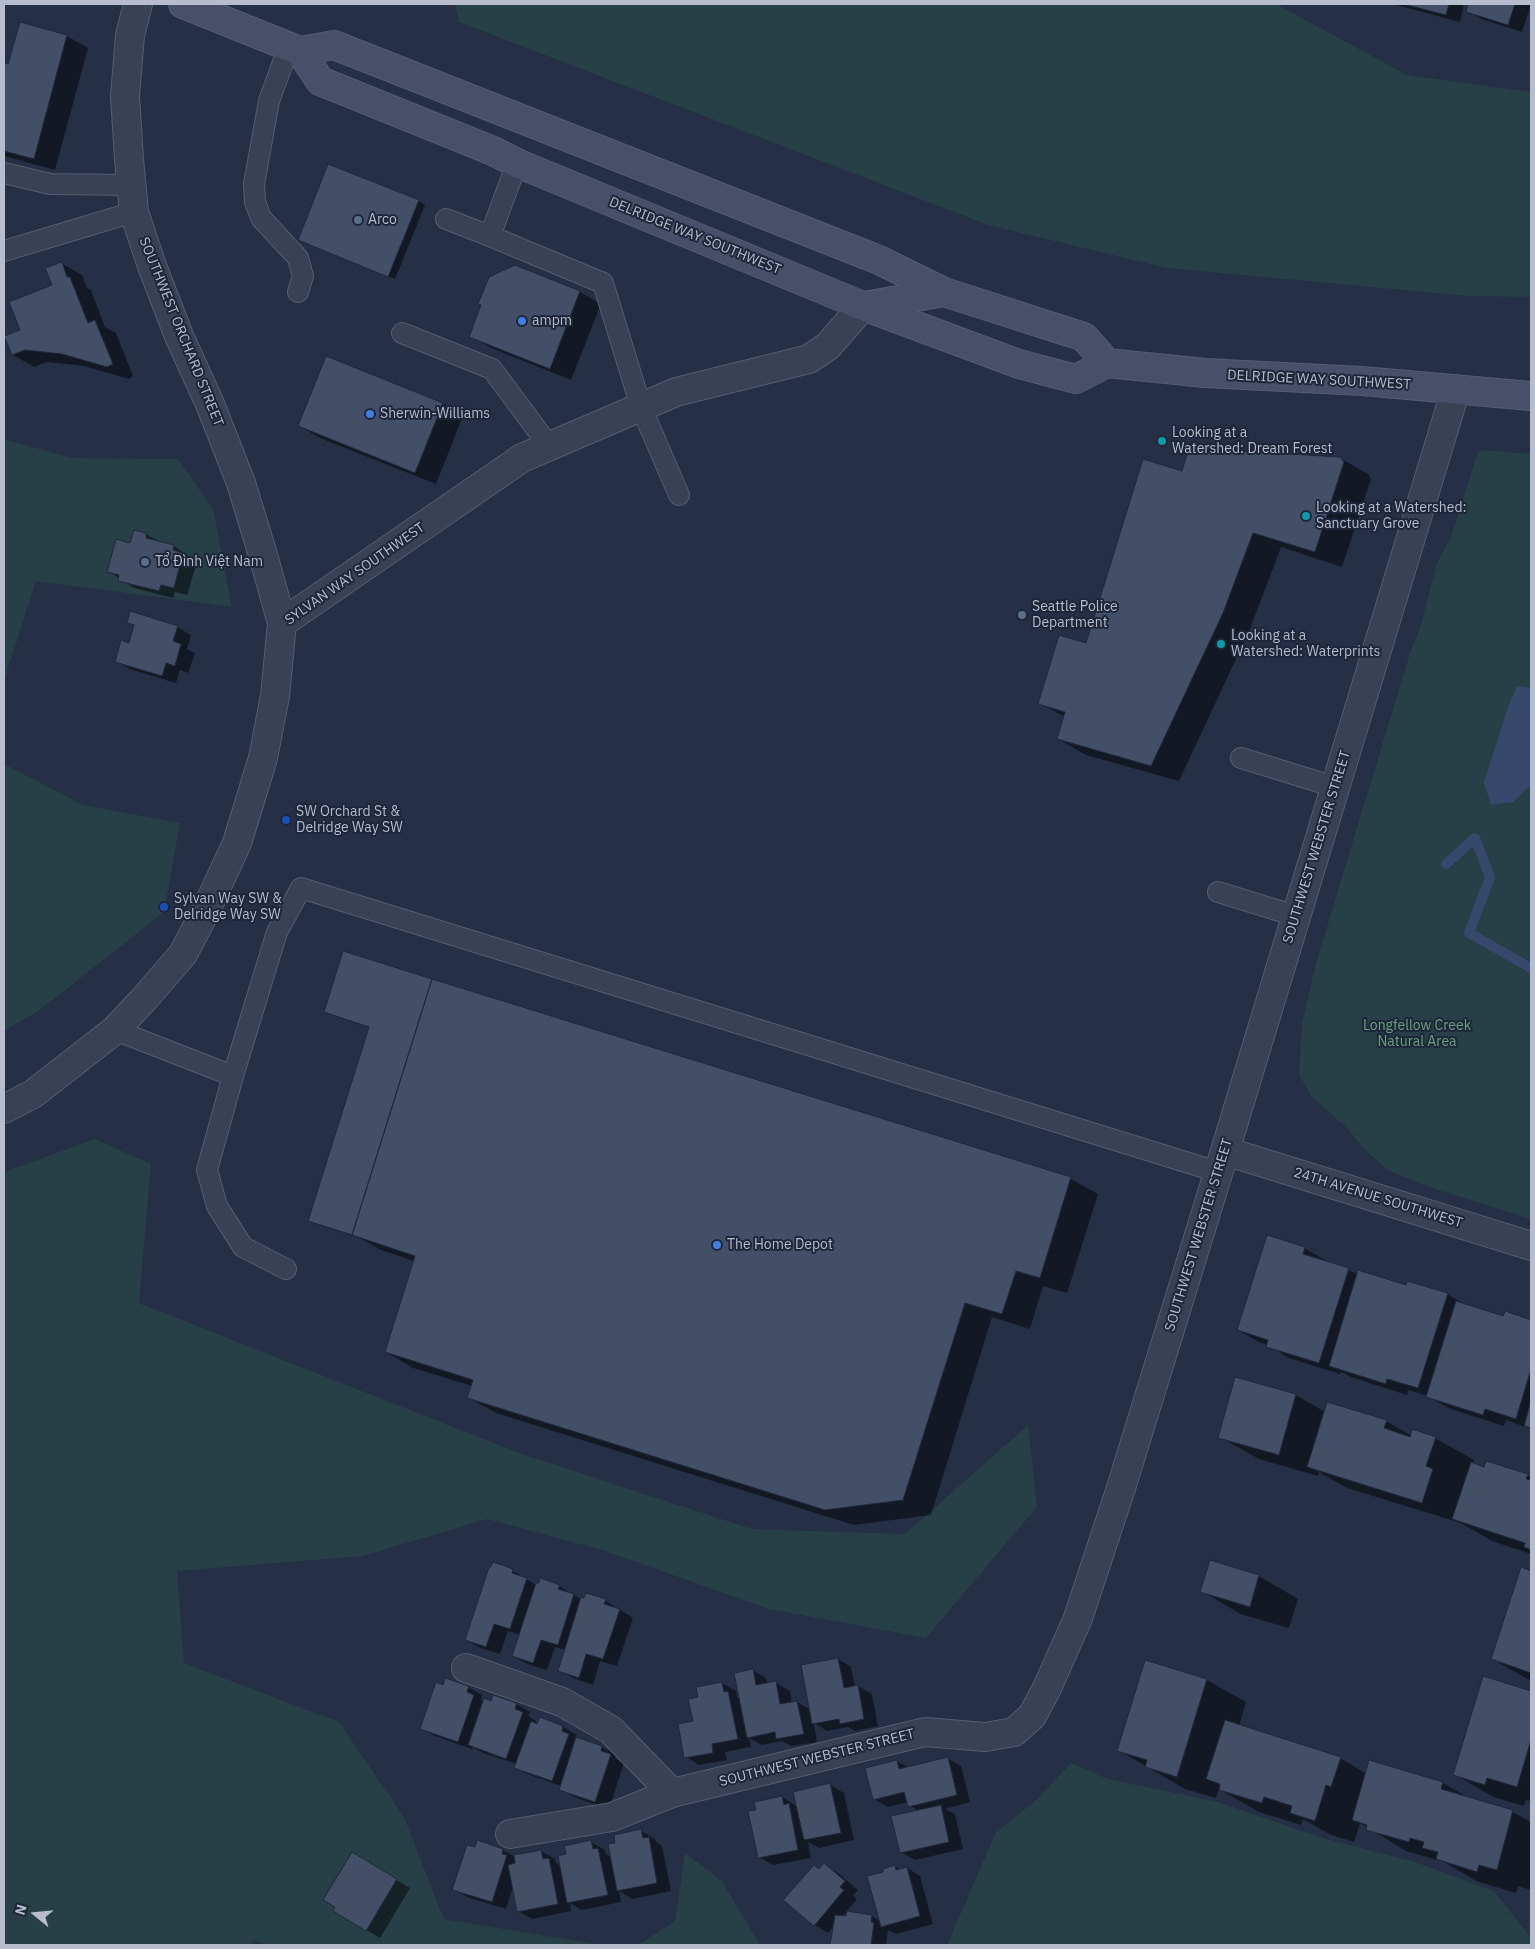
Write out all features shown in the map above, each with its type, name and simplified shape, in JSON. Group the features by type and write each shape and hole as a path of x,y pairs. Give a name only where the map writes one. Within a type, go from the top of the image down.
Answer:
{"main road":[{"path":"184,4 294,49 334,45 879,260 944,292 1084,337 1107,364"},
{"name":"DELRIDGE WAY SOUTHWEST","path":"294,49 320,81 493,151 863,306 1019,364 1076,380 1107,364 1205,373 1362,381 1531,396"},
{"path":"863,306 944,292"}],"street":[{"name":"SOUTHWEST ORCHARD STREET","path":"138,4 130,35 126,96 134,212 152,266 179,336 210,404 241,482 282,623"},
{"name":"SYLVAN WAY SOUTHWEST","path":"4,1109 33,1094 115,1030 146,998 182,954 206,910 237,843 263,758 275,696 282,623 522,458 676,392 809,359 828,346 863,306"},
{"name":"SOUTHWEST WEBSTER STREET","path":"510,1834 612,1818 672,1793 925,1732 985,1737 1014,1732 1032,1716 1047,1688 1078,1618 1121,1488 1222,1162 1456,389"},
{"name":"24TH AVENUE SOUTHWEST","path":"1222,1162 1531,1246"},
{"path":"466,1668 562,1702 611,1730 672,1793"}],"lane":[{"path":"294,49 268,101 254,184 255,202 261,218 298,258 303,276 298,292"},
{"path":"490,236 518,163"},
{"path":"4,173 50,184 132,184"},
{"path":"4,251 134,212"},
{"path":"446,219 603,283 641,407 679,495"},
{"path":"402,333 492,369 550,446"},
{"path":"1241,758 1335,787"},
{"path":"286,1269 242,1247 217,1206 207,1170 233,1076 277,932 300,888 1222,1162"},
{"path":"1218,892 1296,916"},
{"path":"115,1030 233,1076"}],"green space":[{"path":"455,4 1276,4 1407,75 1531,92 1531,297 1468,296 1167,268 988,225 459,22"},
{"path":"4,439 72,458 178,459 213,509 232,607 36,581 4,681"},
{"name":"Longfellow Creek Natural Area","path":"1485,450 1531,454 1531,1219 1438,1190 1389,1171 1364,1149 1347,1128 1312,1097 1299,1075 1302,1023 1316,963 1410,653 1420,628 1437,563 1451,537 1478,452"},
{"path":"4,764 83,805 180,823 164,912 40,1010 4,1031"},
{"path":"95,1139 151,1164 139,1303 519,1453 752,1529 905,1534 1028,1425 1037,1507 926,1638 769,1609 602,1550 487,1519 363,1556 177,1571 184,1663 339,1722 404,1817 444,1919 601,1945 269,1945 253,1940 250,1945 4,1945 4,1172"},
{"path":"1071,1763 1108,1779 1218,1802 1326,1839 1415,1862 1494,1891 1531,1938 1531,1945 947,1945 996,1832 1034,1802"},
{"path":"685,1853 722,1881 760,1945 638,1945 675,1921"}],"water":[{"path":"1517,686 1531,688 1531,785 1513,802 1491,805 1484,782 1508,707"}],"building":[{"path":"1403,4 1449,4 1446,15"},
{"path":"1468,4 1515,4 1508,25 1466,12"},
{"path":"20,22 67,35 34,159 4,151 4,63 8,64"},
{"name":"Arco","path":"328,164 419,200 388,277 298,240"},
{"path":"62,262 88,323 95,320 113,364 107,367 62,354 25,350 12,355 4,336 20,330 9,302 52,285 45,268"},
{"name":"ampm","path":"515,265 580,291 550,369 469,337 481,305 478,304 489,277"},
{"name":"Sherwin-Williams","path":"326,356 443,403 415,473 298,426"},
{"path":"1189,448 1340,457 1344,462 1315,552 1253,533 1223,613 1151,766 1057,739 1065,712 1038,704 1059,635 1086,643 1143,459 1182,471"},
{"name":"Tổ Đình Việt Nam","path":"134,530 146,533 146,538 174,545 173,550 183,553 174,588 161,585 159,591 118,581 119,575 107,572 116,539 130,543"},
{"path":"130,611 178,626 173,641 181,644 175,666 166,663 162,676 115,662 121,640 129,643 134,625 127,623"},
{"path":"343,951 432,979 352,1235 308,1221 369,1027 324,1012"},
{"name":"The Home Depot","path":"432,979 1071,1177 1040,1278 1016,1271 1002,1314 965,1303 903,1500 825,1510 467,1398 473,1380 385,1352 415,1256 352,1235"},
{"path":"1267,1235 1305,1247 1303,1254 1349,1268 1319,1363 1266,1347 1268,1340 1237,1330"},
{"path":"1358,1270 1406,1285 1407,1281 1448,1293 1418,1388 1387,1379 1386,1384 1329,1366"},
{"path":"1456,1301 1503,1316 1505,1311 1531,1320 1531,1369 1516,1419 1485,1409 1483,1415 1426,1397"},
{"path":"1235,1377 1296,1394 1279,1455 1218,1438"},
{"path":"1531,1401 1531,1428 1524,1426"},
{"path":"1327,1402 1387,1420 1384,1428 1410,1437 1412,1429 1436,1437 1426,1466 1433,1469 1422,1503 1307,1467"},
{"path":"1486,1461 1528,1474 1526,1479 1531,1480 1531,1550 1524,1547 1525,1543 1452,1519 1471,1462 1484,1467"},
{"path":"1210,1560 1259,1575 1250,1607 1200,1592"},
{"path":"493,1562 513,1569 512,1573 527,1578 510,1629 494,1624 486,1647 465,1640 489,1567 491,1567"},
{"path":"1521,1567 1531,1571 1531,1673 1491,1659"},
{"path":"540,1578 560,1585 558,1589 574,1594 558,1645 541,1640 533,1663 512,1656 536,1583 539,1583"},
{"path":"586,1593 606,1599 604,1604 620,1609 603,1659 586,1654 579,1678 558,1671 581,1597 584,1598"},
{"path":"838,1658 844,1688 858,1685 864,1719 840,1724 839,1719 812,1724 801,1665"},
{"path":"1145,1660 1207,1679 1177,1777 1145,1767 1147,1760 1117,1751"},
{"path":"753,1669 756,1685 776,1681 780,1704 797,1701 804,1734 776,1739 775,1732 747,1738 734,1673"},
{"path":"1483,1676 1531,1691 1531,1740 1517,1787 1487,1778 1485,1785 1453,1775"},
{"path":"445,1678 469,1686 467,1692 474,1695 458,1742 420,1729 436,1682 443,1685"},
{"path":"722,1682 724,1692 728,1691 738,1739 712,1744 713,1753 684,1758 678,1724 693,1721 688,1699 698,1697 696,1687"},
{"path":"493,1695 517,1703 515,1709 523,1712 506,1759 468,1745 484,1698 491,1701"},
{"path":"540,1717 563,1726 562,1731 569,1734 552,1781 514,1768 531,1721 537,1724"},
{"path":"1225,1720 1341,1757 1331,1787 1326,1785 1315,1821 1290,1813 1292,1806 1264,1797 1262,1803 1219,1790 1220,1784 1206,1779"},
{"path":"576,1737 602,1746 601,1751 611,1754 595,1802 559,1790"},
{"path":"948,1757 957,1795 908,1807 904,1792 873,1800 865,1768 897,1760 899,1769"},
{"path":"1369,1760 1443,1782 1441,1789 1513,1810 1497,1870 1479,1865 1477,1872 1436,1859 1438,1852 1422,1848 1424,1842 1410,1838 1409,1842 1366,1830 1367,1825 1352,1820"},
{"path":"830,1783 841,1833 804,1840 793,1792"},
{"path":"782,1796 784,1805 789,1803 798,1850 758,1858 748,1811 756,1810 754,1802"},
{"path":"941,1805 949,1842 900,1853 891,1816"},
{"path":"641,1829 643,1838 649,1837 657,1883 617,1891 608,1844 615,1843 614,1835"},
{"path":"477,1840 503,1849 502,1854 507,1855 492,1902 452,1890 467,1845 475,1847"},
{"path":"591,1840 593,1849 598,1848 608,1895 567,1903 558,1856 566,1854 564,1846"},
{"path":"541,1850 543,1859 549,1858 558,1904 517,1912 508,1865 515,1863 514,1855"},
{"path":"352,1852 397,1879 366,1931 333,1911 335,1907 323,1900"},
{"path":"824,1863 845,1881 840,1887 844,1890 814,1926 783,1900 814,1865 819,1869"},
{"path":"895,1865 896,1870 907,1867 920,1916 881,1927 867,1876 883,1872 883,1869"},
{"path":"847,1911 872,1915 871,1922 874,1923 871,1945 830,1945 835,1915 846,1916"}],"waterway":[{"path":"1446,864 1475,838 1490,877 1469,933 1531,968"}],"place":[{"name":"Arco","path":"358,220"},
{"name":"ampm","path":"522,321"},
{"name":"Sherwin-Williams","path":"370,414"},
{"name":"Looking at a Watershed: Dream Forest","path":"1162,441"},
{"name":"Looking at a Watershed: Sanctuary Grove","path":"1306,516"},
{"name":"Tổ Đình Việt Nam","path":"145,562"},
{"name":"Seattle Police Department","path":"1022,615"},
{"name":"Looking at a Watershed: Waterprints","path":"1221,644"},
{"name":"SW Orchard St & Delridge Way SW","path":"286,820"},
{"name":"Sylvan Way SW & Delridge Way SW","path":"164,907"},
{"name":"The Home Depot","path":"717,1245"}]}
